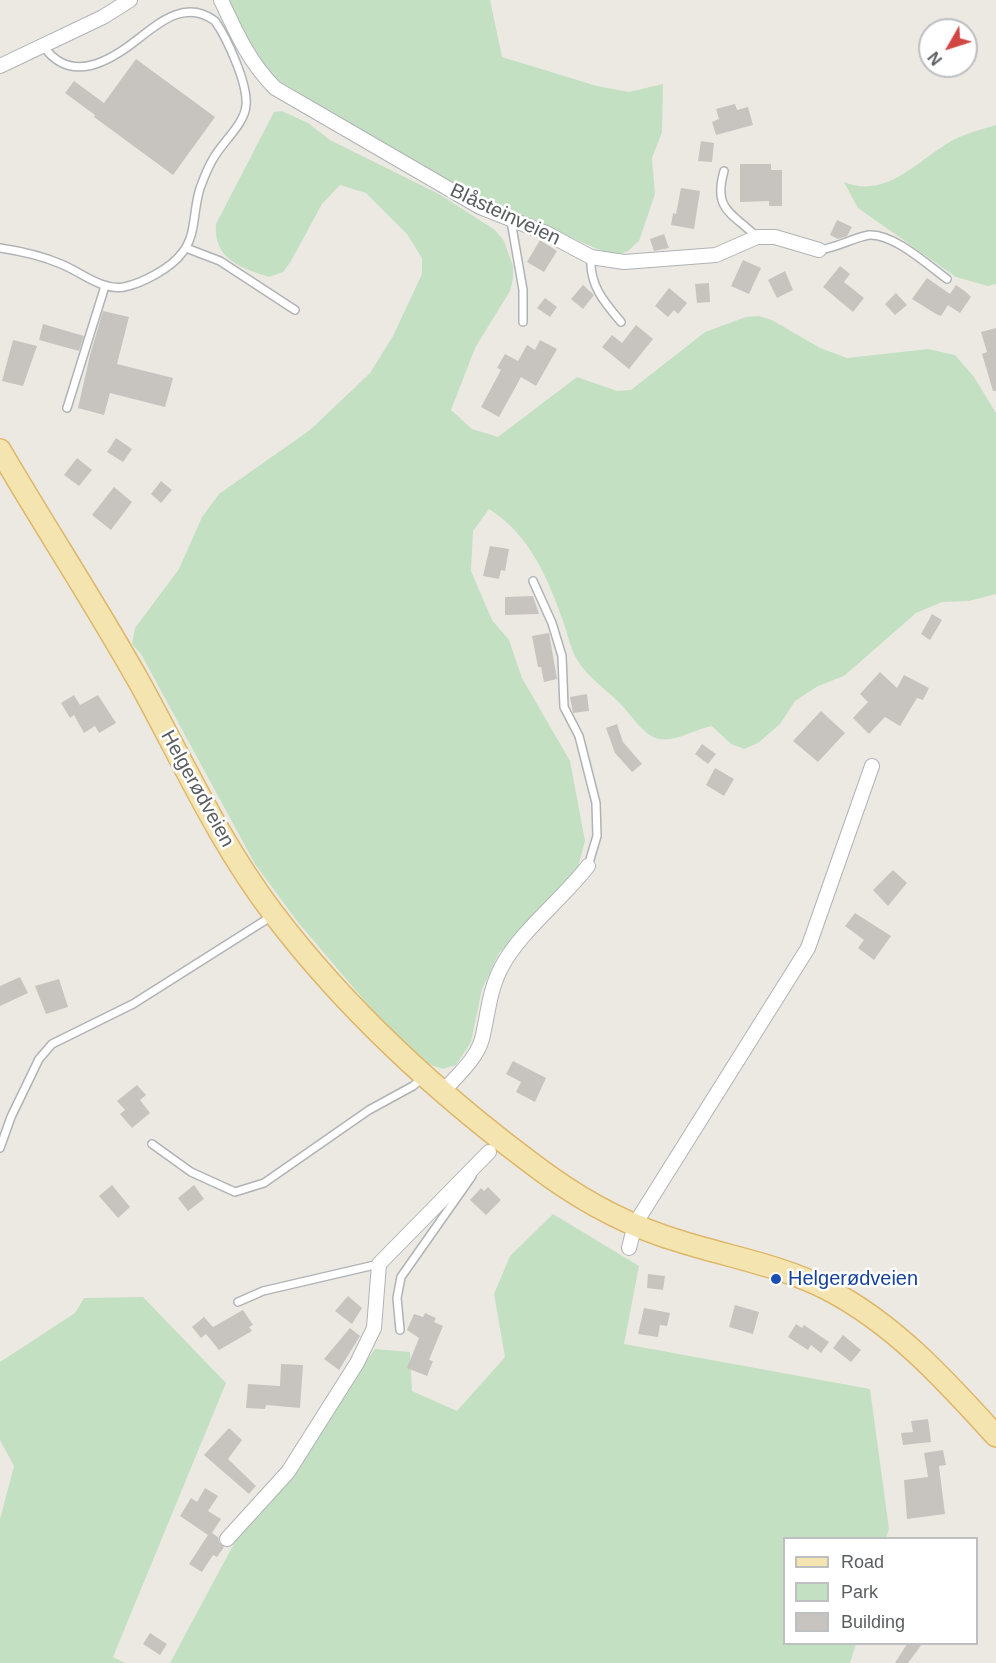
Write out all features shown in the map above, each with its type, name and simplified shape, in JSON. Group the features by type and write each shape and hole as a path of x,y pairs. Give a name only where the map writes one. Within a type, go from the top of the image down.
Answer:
{"main road":[{"name":"Helgerødveien","path":"0,450 141,686 225,843 274,915 355,1008 426,1076 547,1174 592,1202 635,1224 677,1241 787,1272 826,1289 854,1305 919,1354 996,1436"}],"street":[{"path":"0,66 44,47 130,0"},
{"name":"Blåsteinveien","path":"221,0 245,51 258,71 274,88 480,207 546,233 591,257 624,262 716,255 757,237"},
{"path":"757,237 775,237 819,250"},
{"path":"629,1248 635,1224 808,948 872,766"},
{"path":"444,1091 474,1056 482,1040 491,988 502,966 515,947 572,888 588,866"},
{"path":"227,1539 288,1472 357,1363 374,1328 379,1264 489,1152"}],"lane":[{"path":"0,248 60,263 105,286 124,287 174,262 186,248 200,187 213,158 247,107 246,94 231,50 216,22 205,9 193,4 170,10 138,39 106,60 83,67 67,67 52,58 44,47"},
{"path":"724,171 718,191 725,208 757,237"},
{"path":"511,221 523,290 523,322"},
{"path":"819,250 835,248 871,235 889,238 947,279"},
{"path":"186,248 220,261 295,310"},
{"path":"591,257 590,272 595,287 621,322"},
{"path":"67,408 105,286"},
{"path":"533,581 552,623 562,656 564,707 579,736 596,803 597,837 588,866"},
{"path":"0,1148 12,1116 39,1059 52,1044 133,1004 274,915"},
{"path":"153,1144 191,1172 235,1192 264,1183 369,1110 413,1086 426,1076"},
{"path":"400,1330 396,1298 398,1283 414,1256 466,1187 475,1168"},
{"path":"238,1302 263,1291 379,1264"}],"green space":[{"path":"222,0 490,0 502,57 597,86 629,92 663,84 662,132 652,158 655,194 639,241 628,251 616,255 602,251 448,183 329,116 300,93 269,75"},
{"path":"282,111 308,123 330,140 439,194 495,230 504,241 513,266 510,291 475,348 451,410 472,429 498,437 577,377 617,391 631,390 705,332 746,317 759,316 772,320 820,348 847,358 928,349 955,355 974,377 996,413 996,594 969,601 942,602 916,613 844,676 818,686 795,701 780,724 758,743 744,749 731,744 712,726 679,737 665,739 659,739 644,731 619,702 580,664 573,652 544,573 515,531 489,509 473,531 471,571 492,620 509,640 522,678 570,761 585,841 578,867 562,889 499,953 482,989 471,1042 456,1065 443,1069 431,1065 397,1039 297,921 255,864 141,654 132,644 135,628 179,569 202,517 219,494 310,430 370,373 393,336 422,274 422,258 407,234 366,193 340,185 322,204 283,272 269,277 239,266 224,254 216,236 216,224 274,112"},
{"path":"996,125 996,284 988,286 956,277 858,208 844,182 859,186 873,186 886,182 911,169 954,140 971,132"},
{"path":"553,1214 639,1266 624,1344 870,1389 889,1529 886,1537 783,1537 783,1645 856,1645 850,1663 170,1663 237,1538 375,1349 410,1352 412,1391 457,1411 505,1357 494,1294 510,1256"},
{"path":"143,1297 226,1383 113,1657 125,1663 0,1663 0,1519 14,1466 0,1440 0,1362 75,1313 84,1298"}],"building":[{"path":"136,59 215,117 173,175 65,93 74,81 104,103"},
{"path":"735,104 737,110 748,107 753,125 716,135 712,122 719,119 716,109"},
{"path":"701,141 714,143 712,162 698,161"},
{"path":"740,164 771,164 771,170 782,170 782,206 769,206 769,201 740,202"},
{"path":"681,188 700,191 694,229 671,225 673,213 676,214"},
{"path":"837,220 852,227 847,236 838,239 830,235"},
{"path":"664,234 669,248 654,251 650,239"},
{"path":"540,240 557,251 544,272 527,262"},
{"path":"743,260 761,268 749,294 731,286"},
{"path":"840,266 850,274 844,282 864,298 853,312 823,287"},
{"path":"785,271 793,290 777,298 768,280"},
{"path":"927,278 950,294 956,285 971,297 960,313 948,305 941,316 912,299"},
{"path":"709,283 710,302 697,303 695,284"},
{"path":"583,285 594,295 583,309 571,299"},
{"path":"669,288 687,303 678,314 674,310 668,317 655,306"},
{"path":"896,293 907,305 895,315 885,304"},
{"path":"545,298 557,307 550,317 537,308"},
{"path":"103,311 129,317 117,364 173,378 165,407 110,393 104,415 78,408"},
{"path":"43,324 84,336 79,351 39,340"},
{"path":"636,325 653,339 629,369 602,347 612,335 622,343"},
{"path":"996,328 996,391 993,391 982,354 987,352 981,332"},
{"path":"13,340 37,346 23,386 2,381"},
{"path":"540,340 557,349 536,386 521,377 499,417 481,407 501,370 497,368 505,354 518,361 527,345 535,350"},
{"path":"116,438 132,449 123,462 107,452"},
{"path":"77,458 92,470 79,486 64,475"},
{"path":"161,481 172,490 161,503 151,494"},
{"path":"114,487 132,502 111,530 92,515"},
{"path":"490,546 509,549 505,571 501,570 499,579 483,576"},
{"path":"533,596 539,614 505,615 505,597"},
{"path":"932,614 942,620 930,640 921,634"},
{"path":"549,633 557,679 544,682 541,667 538,667 532,636"},
{"path":"880,672 897,688 904,675 929,688 923,700 917,698 900,726 885,717 869,734 853,718 868,702 860,694"},
{"path":"587,694 589,711 573,713 570,697"},
{"path":"74,695 80,705 98,695 116,723 99,733 95,726 84,733 74,715 70,718 61,703"},
{"path":"821,711 845,733 818,762 793,741"},
{"path":"617,724 623,742 642,764 632,772 615,753 606,728"},
{"path":"702,744 716,754 708,764 695,754"},
{"path":"715,768 734,779 724,796 706,785"},
{"path":"893,870 907,883 888,906 873,890"},
{"path":"855,913 891,936 874,960 858,948 864,940 845,926"},
{"path":"20,977 28,993 0,1006 0,986"},
{"path":"59,979 68,1007 46,1014 35,986"},
{"path":"513,1061 546,1078 535,1102 516,1092 521,1082 506,1074"},
{"path":"137,1085 146,1095 140,1100 150,1113 132,1128 120,1114 125,1110 117,1101"},
{"path":"112,1185 130,1207 118,1218 99,1196"},
{"path":"194,1185 204,1199 188,1211 178,1198"},
{"path":"488,1187 501,1200 486,1215 470,1200 481,1188 484,1191"},
{"path":"648,1274 665,1276 663,1290 647,1288"},
{"path":"348,1296 362,1308 352,1324 335,1311"},
{"path":"735,1305 759,1312 753,1334 729,1327"},
{"path":"644,1308 670,1313 667,1326 660,1325 658,1337 638,1334"},
{"path":"243,1310 253,1325 249,1327 252,1331 219,1350 206,1334 201,1338 192,1327 204,1317 213,1327"},
{"path":"425,1313 436,1318 434,1322 443,1326 429,1360 433,1361 427,1376 407,1368 419,1338 407,1330 414,1314 423,1317"},
{"path":"796,1324 802,1328 804,1325 829,1342 821,1353 811,1345 808,1350 788,1337"},
{"path":"350,1328 360,1336 339,1370 324,1359"},
{"path":"843,1335 861,1350 851,1362 833,1348"},
{"path":"281,1364 303,1365 300,1408 266,1405 265,1409 246,1408 248,1384 280,1386"},
{"path":"928,1419 931,1442 903,1445 901,1433 913,1432 911,1421"},
{"path":"229,1428 242,1440 228,1459 256,1486 249,1494 204,1455"},
{"path":"943,1450 946,1465 939,1466 945,1514 907,1519 904,1480 928,1477 924,1453"},
{"path":"205,1488 218,1496 208,1511 221,1519 212,1533 218,1537 224,1547 217,1557 213,1555 202,1572 189,1564 208,1535 180,1516 191,1498 197,1502"},
{"path":"150,1633 167,1644 160,1655 143,1644"},
{"path":"906,1645 921,1645 908,1663 895,1663"}],"place":[{"name":"Helgerødveien","path":"776,1279"}]}
